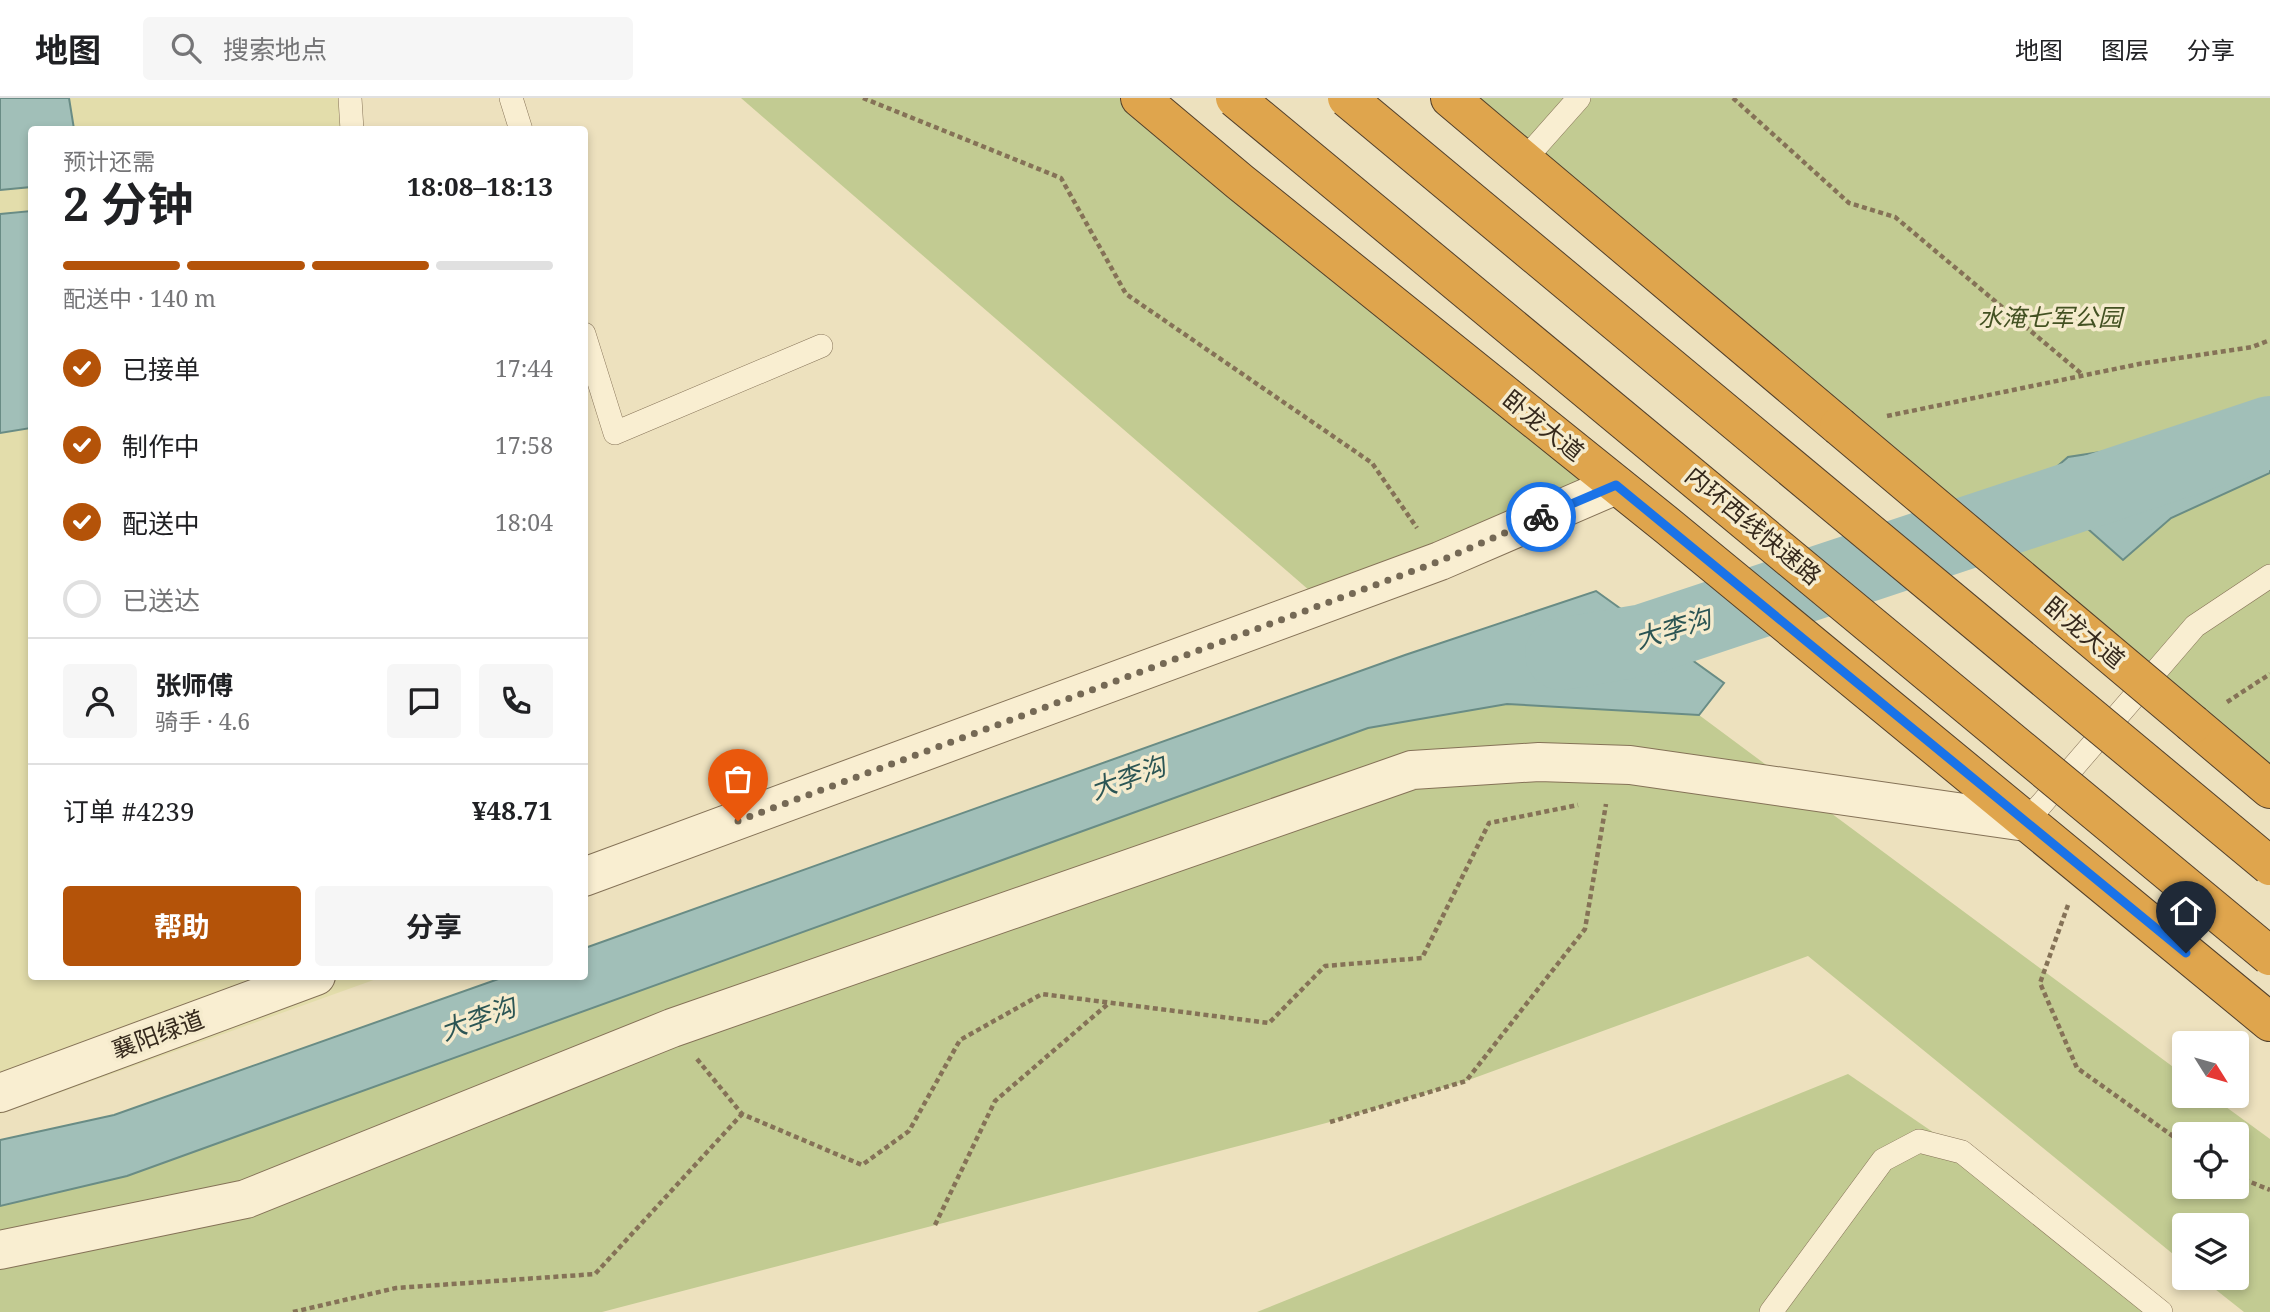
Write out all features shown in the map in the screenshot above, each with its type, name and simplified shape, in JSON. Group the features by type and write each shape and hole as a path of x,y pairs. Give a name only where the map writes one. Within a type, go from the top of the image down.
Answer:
{"highway":[{"name":"卧龙大道","path":"1140,98 1240,182 1669,527 2270,1022"},
{"name":"内环西线快速路","path":"1235,98 2270,956"},
{"path":"1347,98 2270,866"},
{"name":"卧龙大道","path":"1450,98 2270,789"}],"street":[{"path":"588,876 1440,561 1616,485"},
{"path":"0,1250 246,1199 672,1028 1412,770 1539,762 1630,765 2025,822"},
{"name":"襄阳绿道","path":"0,1093 305,980"}],"lane":[{"path":"350,98 352,126"},
{"path":"510,98 520,126"},
{"path":"1524,160 1578,98"},
{"path":"588,347 615,433 821,346"},
{"path":"2025,822 2194,626 2270,576"},
{"path":"1771,1312 1883,1160 1919,1141 1962,1152 2161,1312"}],"path":[{"path":"863,98 1061,178 1126,295 1372,463 1440,561"},
{"path":"1733,98 1849,203 1895,217 2083,374"},
{"path":"1839,426 2139,363 2252,347 2270,340"},
{"path":"2193,724 2270,674"},
{"path":"1330,1122 1466,1081 1585,929 1606,800 1593,802"},
{"path":"672,1028 742,1114 862,1165 909,1131 960,1041 1042,994 1269,1023 1325,966 1422,957 1489,823 1580,805"},
{"path":"2081,867 2040,983 2077,1068 2172,1135"},
{"path":"935,1225 995,1101 1109,1003"},
{"path":"293,1312 396,1288 595,1274 742,1114"},
{"path":"2249,1181 2270,1190"}],"shaded area":[{"path":"0,98 344,98 347,126 28,126 28,980 374,980 0,1114"}],"green space":[{"path":"741,98 1133,98 1616,485 1325,604"},
{"name":"水淹七军公园","path":"1450,98 2270,98 2270,789"},
{"path":"1507,704 1699,715 2172,1066 2172,1108 2227,1108 2247,1122 2172,1122 2172,1199 2249,1199 2249,1124 2270,1139 2270,1312 2244,1312 2216,1290 2249,1290 2249,1213 2172,1213 2172,1253 1808,956 1466,1081 1330,1122 602,1312 0,1312 0,1206 127,1176 1368,728"},
{"path":"1848,1074 1962,1152 2161,1312 1257,1312"}],"water":[{"path":"0,98 69,98 74,126 28,126 28,187 0,190"},
{"path":"28,211 28,428 0,433 0,214"},
{"path":"2270,403 2270,473 2171,518 2123,560 2037,484 2068,457 2179,440"},
{"path":"1596,591 1724,683 1699,715 1507,704 1368,728 127,1176 0,1206 0,1140 114,1115 496,980 588,980 588,947 1405,655"}],"waterway":[{"name":"大李沟","path":"1561,654 1644,640 2270,432"}],"way so far":[{"path":"738,821 1440,561 1541,517"}],"route":[{"path":"1541,517 1616,485 2186,953"}]}
